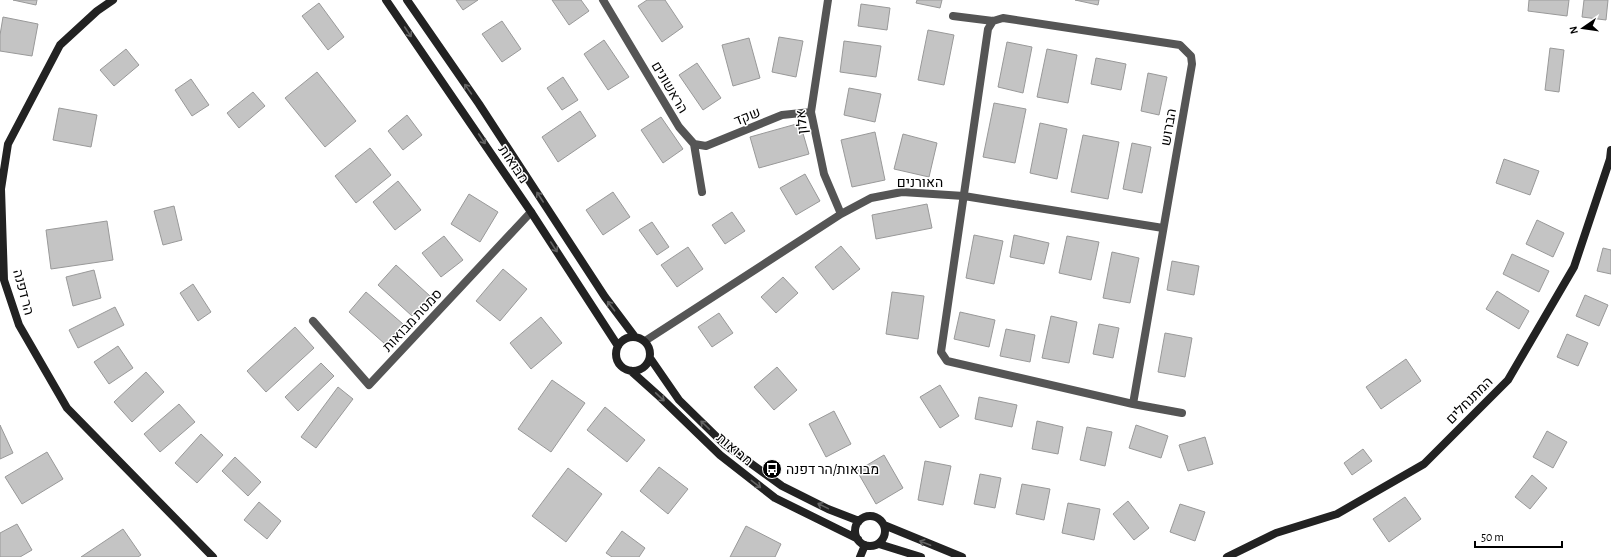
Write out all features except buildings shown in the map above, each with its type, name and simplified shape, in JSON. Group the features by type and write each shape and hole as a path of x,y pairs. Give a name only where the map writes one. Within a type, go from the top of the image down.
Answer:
{"street":[{"name":"הר דפנה","path":"114,0 97,11 60,45 8,144 1,190 4,280 19,325 67,408 213,557"},
{"name":"מבואות","path":"386,0 531,212 618,346"},
{"name":"מבואות","path":"407,0 483,110 605,297 635,337"},
{"name":"הראשונים","path":"603,0 680,127 694,144"},
{"name":"אלון","path":"828,0 810,112 824,174 841,214"},
{"name":"הברוש","path":"953,16 993,21 1003,18 1180,45 1191,56 1192,64 1133,404"},
{"path":"993,21 988,29 941,352 947,361 1133,404 1182,413"},
{"name":"שקד","path":"694,144 706,146 782,115 810,112"},
{"path":"694,144 702,192"},
{"name":"המתנחלים","path":"1227,557 1276,533 1337,514 1424,464 1508,380 1574,268 1610,159 1611,150"},
{"name":"האורנים","path":"644,341 841,214 871,198 902,192 964,196 1163,228"},
{"name":"סמטת מבואות","path":"313,321 369,385 531,212"},
{"path":"635,337 644,341 650,352 650,358 645,366 631,371 625,370 618,362 616,356 618,346 625,338 635,337"},
{"name":"מבואות","path":"650,358 680,400 724,444 782,486 828,509 859,521"},
{"name":"מבואות","path":"631,371 720,455 775,498 858,539"},
{"path":"921,557 879,544 870,546 865,545 858,539 855,530 859,521 868,516 872,516 877,518 884,525 962,557"},
{"path":"879,544 884,535 884,525"},
{"path":"860,557 865,545"}],"place":[{"name":"מבואות/הר דפנה","path":"772,469"}]}
